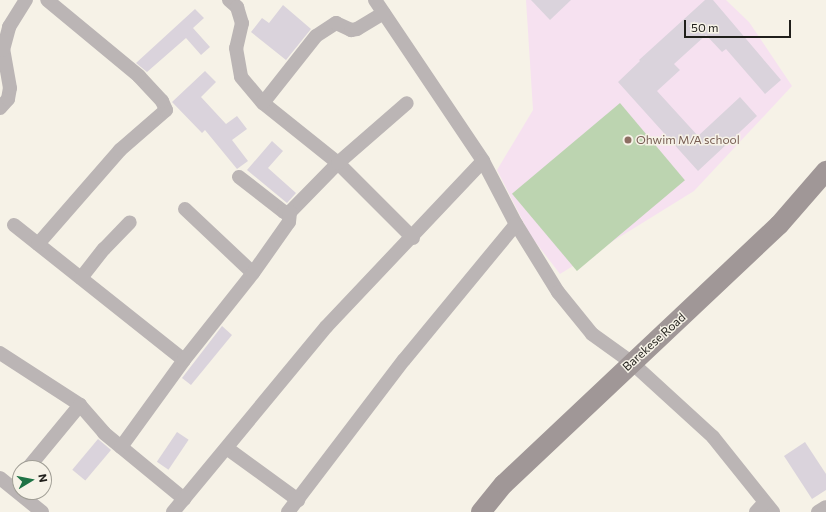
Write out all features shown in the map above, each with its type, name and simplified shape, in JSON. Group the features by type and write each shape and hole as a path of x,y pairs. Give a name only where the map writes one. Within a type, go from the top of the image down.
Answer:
{"main road":[{"name":"Barekese Road","path":"481,512 504,484 631,362 773,231 826,171"}],"street":[{"path":"0,108 8,100 10,88 3,50 8,27 26,0"},
{"path":"38,244 120,150 166,110 162,101 138,76 47,0"},
{"path":"229,0 237,7 242,23 236,48 240,77 263,103 338,163 413,238"},
{"path":"375,0 483,161 516,224 558,292 592,334 631,362 713,437 765,509"},
{"path":"263,103 316,36 336,23 351,30 357,29 384,13"},
{"path":"121,447 184,360 253,273 289,222 290,212 338,163 407,103"},
{"path":"173,512 228,449 326,327 413,238 483,161"},
{"path":"239,177 284,212 290,212"},
{"path":"185,209 253,273"},
{"path":"81,278 104,249 130,222"},
{"path":"288,512 404,360 516,224"},
{"path":"14,225 184,360"},
{"path":"0,353 80,405 104,433 184,499"},
{"path":"35,460 80,405"},
{"path":"228,449 298,500"},
{"path":"0,478 12,483"},
{"path":"31,500 42,512"},
{"path":"818,512 826,507"}],"shaded area":[{"name":"Ohwim M/A school","path":"526,0 726,0 749,22 792,86 694,191 560,274 530,235 497,170 533,110"}],"green space":[{"path":"620,103 685,180 577,271 512,194"}],"building":[{"path":"531,0 571,0 550,20"},
{"path":"705,0 713,0 781,80 765,94 726,49 722,52 706,35 674,64 680,70 657,91 698,136 740,97 757,116 698,171 618,82 640,61 639,60"},
{"path":"283,5 311,29 286,60 251,32 262,18 269,23"},
{"path":"195,9 204,18 193,28 210,47 201,55 186,38 147,72 136,63"},
{"path":"205,71 216,82 201,97 226,124 237,116 247,129 232,140 248,161 237,169 205,130 202,133 172,102"},
{"path":"272,141 283,151 268,168 296,193 287,203 247,170"},
{"path":"222,326 232,335 191,385 182,378"},
{"path":"177,432 189,440 168,470 157,462"},
{"path":"98,439 111,450 85,481 72,470"},
{"path":"805,442 826,474 826,490 812,499 784,456"}],"place":[{"name":"Ohwim M/A school","path":"628,140"}]}
